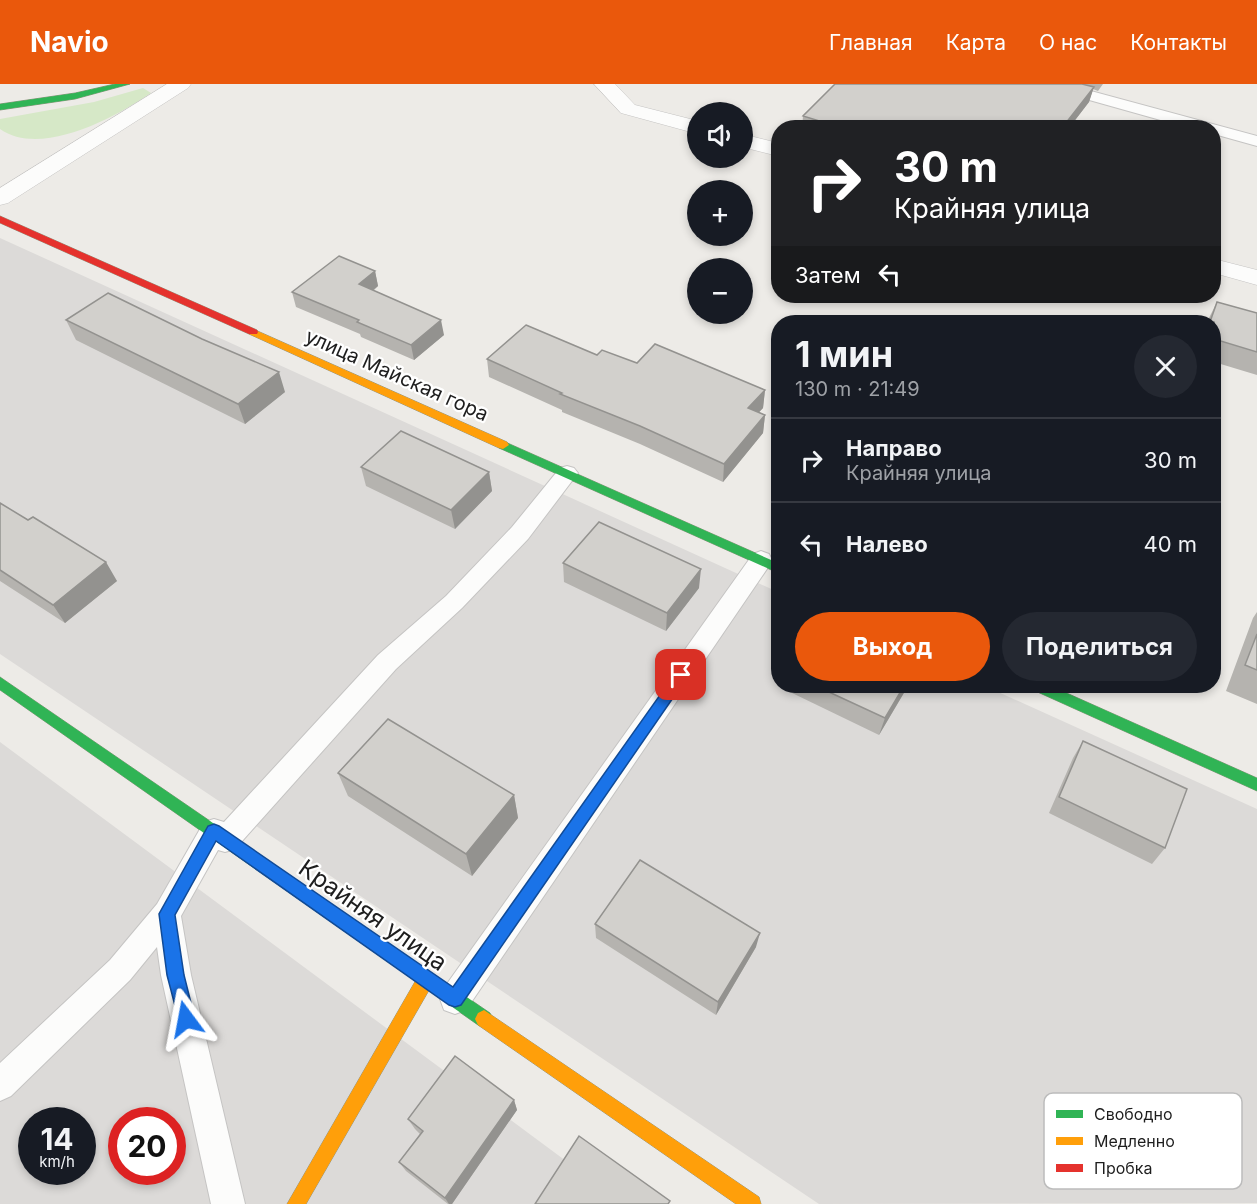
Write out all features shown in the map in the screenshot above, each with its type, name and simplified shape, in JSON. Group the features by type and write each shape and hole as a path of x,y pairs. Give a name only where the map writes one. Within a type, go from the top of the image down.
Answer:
{"street":[{"path":"0,107 75,96 126,84"},
{"path":"0,198 181,84"},
{"path":"604,84 628,109 687,125"},
{"path":"753,143 771,148"},
{"name":"улица Майская гора","path":"0,219 770,564"},
{"path":"1221,268 1257,278"},
{"name":"Крайняя улица","path":"0,683 752,1204"},
{"path":"1053,693 1257,785"},
{"path":"296,1204 426,979"}],"lane":[{"path":"1048,84 1179,120"},
{"path":"1221,131 1257,141"},
{"path":"0,1085 120,970 167,914 220,836 387,662 454,602 519,533 567,472"},
{"path":"455,999 770,564"},
{"path":"167,914 176,975 228,1204"}],"shaded area":[{"path":"0,238 771,589 771,693 1000,693 1257,809 1257,1203 819,1204 0,654"},
{"path":"0,742 624,1204 0,1204"}],"green space":[{"path":"143,88 151,93 99,123 78,131 57,137 36,139 17,137 0,129 0,119 94,102"}],"building":[{"path":"835,84 1082,84 1094,87 1068,120 816,120 803,116"},
{"path":"339,256 375,271 359,284 441,320 411,345 292,292"},
{"path":"108,293 202,339 279,372 238,404 66,320"},
{"path":"1217,303 1257,313 1257,352 1221,341 1221,315 1212,315"},
{"path":"526,325 597,355 602,350 637,363 655,344 765,390 748,408 765,415 724,464 640,426 560,394 562,393 487,359"},
{"path":"401,431 489,472 451,510 361,467"},
{"path":"0,503 28,520 33,517 106,562 53,605 0,570"},
{"path":"599,522 701,569 667,613 563,563"},
{"path":"1257,634 1257,670 1245,665"},
{"path":"831,693 900,693 885,718"},
{"path":"388,719 514,795 466,854 338,773"},
{"path":"1083,741 1187,789 1165,848 1059,797"},
{"path":"640,860 760,933 718,1002 595,924"},
{"path":"455,1056 514,1100 445,1198 399,1162 423,1131 408,1119"},
{"path":"579,1136 670,1201 668,1204 535,1204"}],"traffic: fast":[{"path":"0,107 75,96 126,84"},
{"path":"503,445 771,565"},
{"path":"0,683 484,1019"},
{"path":"1053,693 1257,785"}],"traffic: slow":[{"path":"253,332 503,445"},
{"path":"296,1204 426,979"},
{"path":"484,1019 752,1204"}],"traffic: jam":[{"path":"0,219 253,332"}],"route":[{"path":"186,1019 176,975 167,914 214,831 455,999 681,675"}]}
